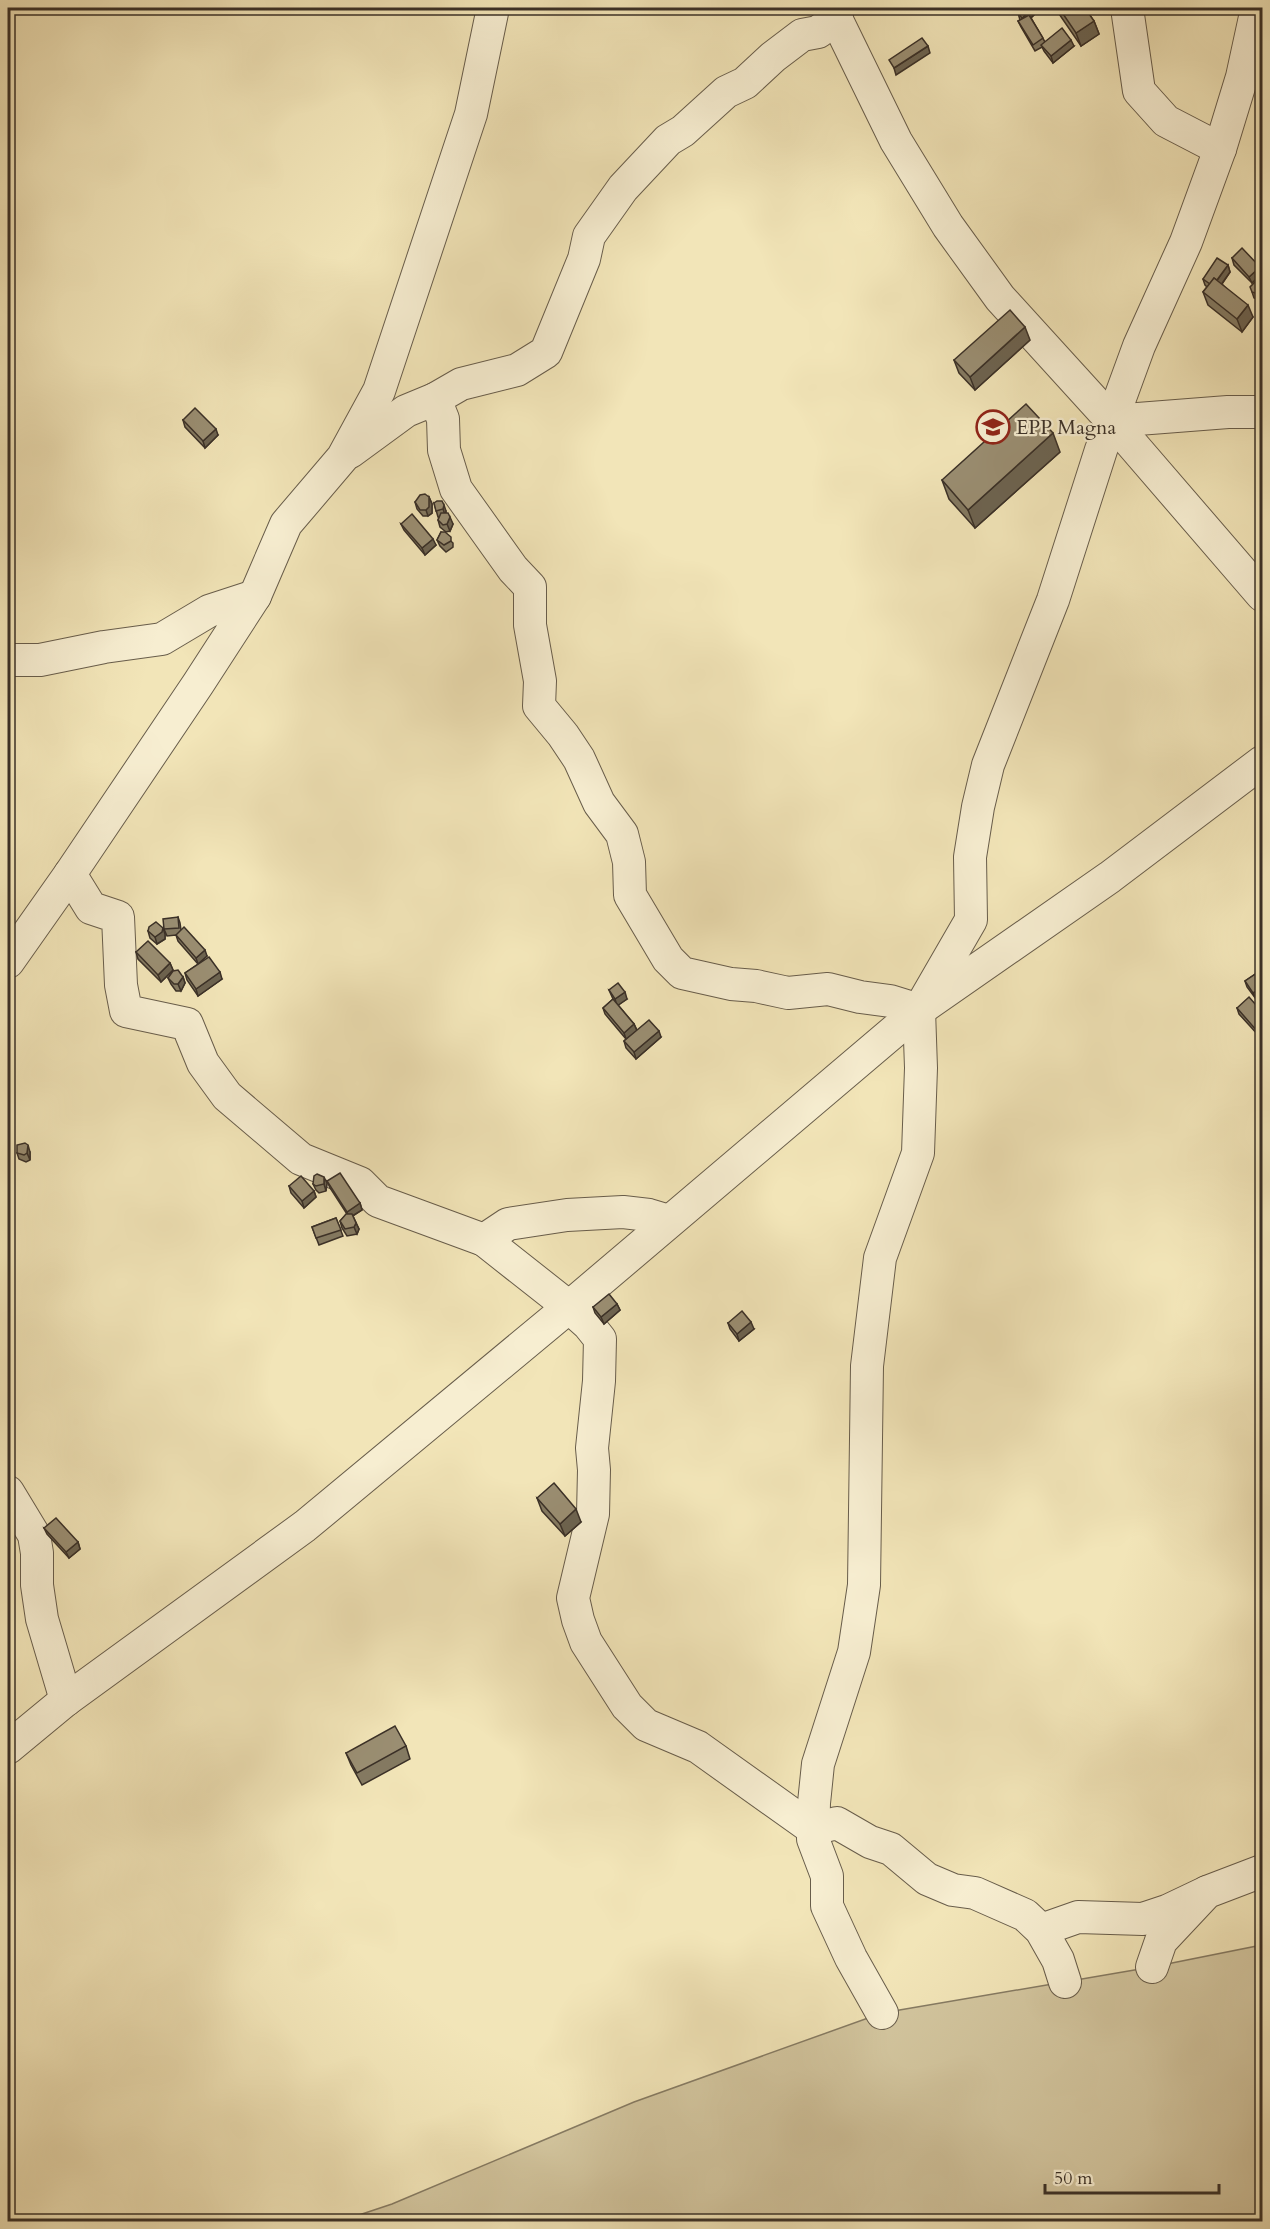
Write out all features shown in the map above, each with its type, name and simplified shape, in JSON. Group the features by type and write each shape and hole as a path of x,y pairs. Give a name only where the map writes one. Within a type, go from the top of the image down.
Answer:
{"street":[{"path":"8,962 198,684 255,596 286,524 343,457 379,391 471,114 493,8"},
{"path":"1126,8 1139,91 1166,121 1220,149"},
{"path":"882,2013 851,1958 827,1906 827,1876 813,1839 813,1829 818,1764 854,1652 864,1586 867,1366 880,1258 918,1153 921,1068 919,1010 971,920 970,857 988,765 1053,600 1139,346 1186,242 1220,149 1242,77 1257,8"},
{"path":"343,457 406,411 435,399 461,384 518,369 546,352 584,259 589,236 634,175 668,140 683,131 726,92 746,83 773,57 802,35 818,32 834,13 896,141 948,226 1000,298 1112,421 1263,595"},
{"path":"435,399 442,419 444,450 456,489 513,569 530,587 530,625 540,681 539,706 579,759 599,803 622,834 629,862 630,895 668,959 682,973 731,984 756,986 788,993 828,989 890,1001 919,1010"},
{"path":"1112,421 1228,412 1263,412"},
{"path":"8,660 40,660 104,647 162,639 209,611 255,596"},
{"path":"8,1748 66,1700 305,1527 919,1010 1110,877 1263,762"},
{"path":"70,874 91,908 118,917 121,985 126,1011 187,1024 203,1063 227,1096 301,1159 360,1183 378,1201 483,1240 569,1307 588,1324 600,1339 599,1381 592,1448 593,1514 573,1598 586,1642 627,1706 646,1725 698,1747 813,1829 837,1823 870,1842 891,1849 927,1879 953,1890 975,1893 1025,1915 1041,1930 1058,1960 1065,1982"},
{"path":"483,1240 508,1224 567,1215 623,1212 649,1215 669,1221"},
{"path":"8,1492 34,1535 42,1619 66,1700"},
{"path":"1041,1930 1078,1917 1143,1919 1263,1871"},
{"path":"1152,1967 1161,1941 1207,1892"}],"shaded area":[{"path":"1262,1945 1262,2221 338,2222 392,2204 634,2102 882,2013 1152,1967"}],"building":[{"path":"1024,8 1033,8 1022,18 1018,13"},
{"path":"1059,8 1085,8 1094,21 1076,33"},
{"path":"1029,15 1043,38 1033,45 1018,21"},
{"path":"1062,28 1071,40 1051,56 1041,45"},
{"path":"922,38 928,46 894,68 889,60"},
{"path":"1242,248 1260,267 1249,277 1232,258"},
{"path":"1217,258 1228,265 1217,280 1214,278 1210,284 1203,279"},
{"path":"1214,278 1248,305 1237,319 1203,292"},
{"path":"1260,281 1263,284 1263,292 1260,295 1252,292 1250,287"},
{"path":"1010,310 1025,327 970,377 954,360"},
{"path":"1026,404 1053,433 968,510 942,480"},
{"path":"195,408 216,429 203,441 183,420"},
{"path":"425,494 429,497 429,507 426,510 420,510 415,502 420,495"},
{"path":"442,501 444,505 443,509 436,511 434,503"},
{"path":"441,513 448,513 450,517 447,524 443,525 438,520"},
{"path":"412,514 433,539 422,548 401,524"},
{"path":"441,532 451,537 451,541 444,545 437,540"},
{"path":"178,917 179,928 164,929 163,919"},
{"path":"156,922 163,928 162,932 155,937 148,931 149,927"},
{"path":"184,927 205,950 196,958 176,935"},
{"path":"148,941 170,963 158,975 136,952"},
{"path":"209,957 220,972 196,989 185,973"},
{"path":"1263,969 1263,987 1253,993 1245,981"},
{"path":"178,970 183,977 178,984 174,984 168,978 173,971"},
{"path":"618,983 625,992 615,999 609,990"},
{"path":"1249,997 1263,1013 1263,1026 1257,1031 1237,1008"},
{"path":"613,999 634,1024 624,1033 603,1008"},
{"path":"649,1020 659,1031 634,1052 624,1041"},
{"path":"25,1143 28,1145 27,1153 24,1155 17,1153 17,1145"},
{"path":"340,1173 360,1203 347,1212 327,1181"},
{"path":"317,1174 324,1177 324,1184 316,1186 313,1184 314,1176"},
{"path":"301,1176 314,1191 302,1201 289,1186"},
{"path":"346,1214 352,1214 356,1223 354,1227 345,1229 340,1221"},
{"path":"336,1218 341,1230 316,1238 312,1227"},
{"path":"609,1294 617,1304 601,1317 593,1307"},
{"path":"742,1311 751,1322 737,1334 728,1323"},
{"path":"554,1483 576,1509 560,1524 537,1498"},
{"path":"56,1518 78,1542 66,1552 44,1528"},
{"path":"395,1726 406,1746 357,1773 346,1753"}],"place":[{"name":"EPP Magna","path":"993,427"}]}
